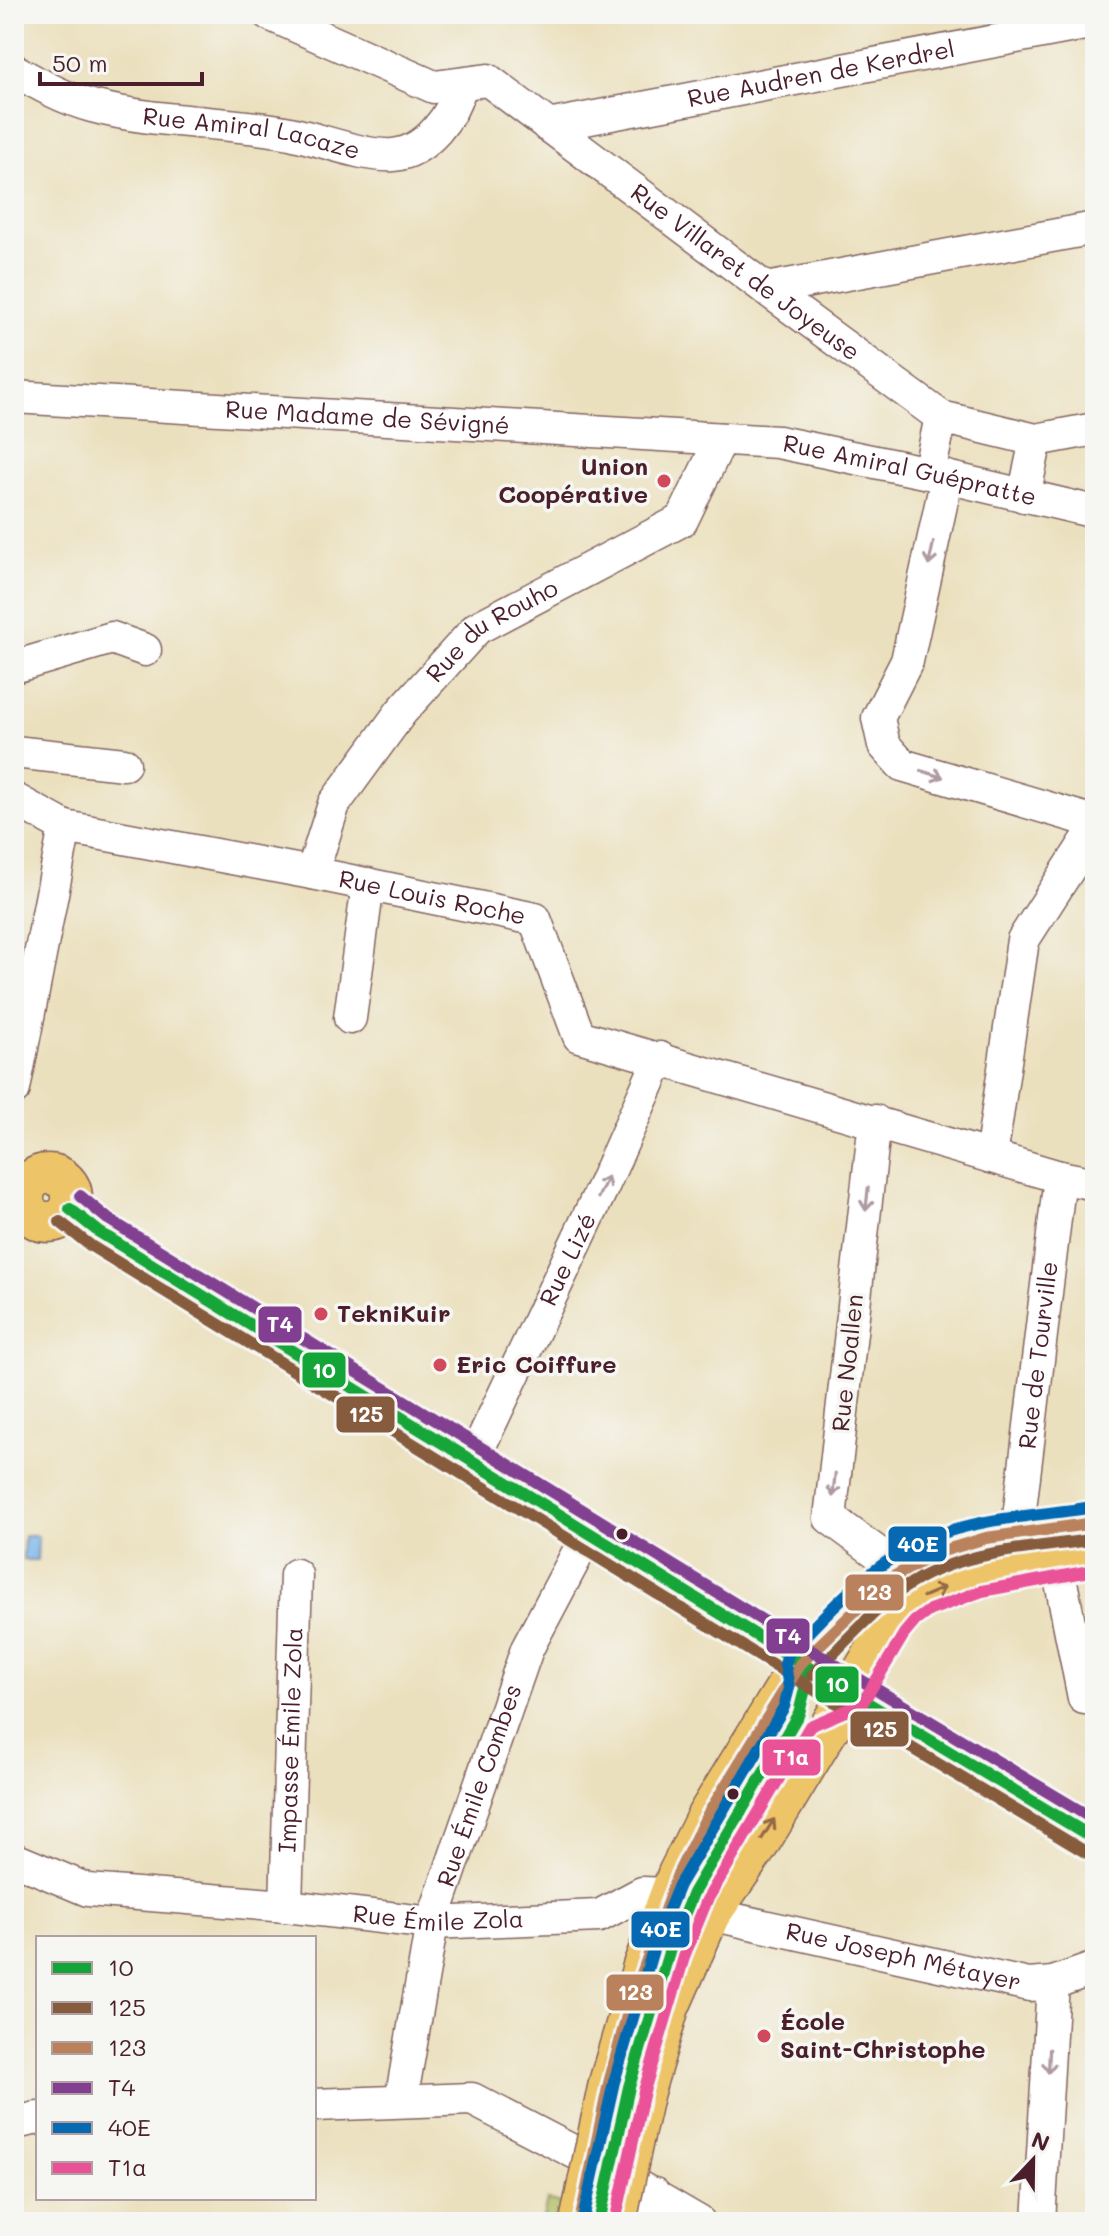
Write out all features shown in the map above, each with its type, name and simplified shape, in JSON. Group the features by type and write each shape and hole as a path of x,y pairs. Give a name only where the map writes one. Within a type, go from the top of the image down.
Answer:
{"main road":[{"path":"21,1188 41,1176 52,1174 63,1179 70,1187 73,1198 70,1209 99,1232 851,1692"},
{"path":"616,2222 628,2012 670,1894 707,1816 801,1663 886,1581 946,1547 1095,1523"},
{"path":"580,2222 626,2087 669,2007 710,1914 757,1847 891,1625 904,1609 922,1596 978,1576 1076,1558"}],"street":[{"name":"Rue Villaret de Joyeuse","path":"269,14 434,87 488,80 941,417 1036,440 1095,429"},
{"name":"Rue Audren de Kerdrel","path":"548,126 1095,22"},
{"name":"Rue Amiral Lacaze","path":"14,70 88,106 147,118 223,123 288,133 370,153 394,155 427,140 455,107 461,85"},
{"path":"766,289 1095,228"},
{"name":"Rue Madame de Sévigné","path":"14,397 721,439"},
{"path":"941,417 938,475 907,661 878,718 884,745 902,765 1095,825 1023,940 991,1157"},
{"name":"Rue Amiral Guépratte","path":"721,439 778,442 1095,512"},
{"name":"Rue du Rouho","path":"312,873 334,804 401,712 477,628 682,520 721,439"},
{"path":"1024,496 1036,440"},
{"path":"14,667 112,638 145,650"},
{"path":"14,752 124,764"},
{"name":"Rue Louis Roche","path":"14,799 65,827 535,919 579,1036 1060,1177 1095,1184"},
{"path":"14,1089 65,827"},
{"path":"350,1018 368,884"},
{"name":"Rue Lizé","path":"473,1460 660,1058"},
{"name":"Rue Noallen","path":"875,1121 830,1518 901,1570"},
{"name":"Rue de Tourville","path":"1017,1534 1060,1177"},
{"name":"Rue Émile Combes","path":"401,2101 432,1923 527,1649 589,1532"},
{"path":"1076,1558 1084,1698 1095,1697"},
{"name":"Impasse Émile Zola","path":"286,1906 296,1575"},
{"path":"851,1692 1095,1839"},
{"name":"Rue Émile Zola","path":"14,1859 88,1890 286,1906 432,1923 599,1916 642,1893 670,1894"},
{"name":"Rue Joseph Métayer","path":"710,1914 1029,1985 1053,1983 1095,1968"},
{"path":"1039,2222 1053,1983"},
{"path":"316,2105 472,2099 578,2154"},
{"path":"14,2123 36,2118"},
{"path":"647,2201 699,2222"}],"green space":[{"path":"547,2200 625,2222 542,2222"}],"water":[{"path":"24,1536 38,1536 37,1560 23,1560"}],"transit line":[{"name":"T4","path":"80,1196 108,1219 809,1649 1095,1820"},
{"name":"10","path":"70,1209 99,1232 801,1663 1095,1839"},
{"name":"125","path":"60,1222 91,1246 793,1677 1087,1853"},
{"name":"40E","path":"583,2219 614,2082 655,1943 679,1885 784,1707 789,1688 785,1664 788,1654 871,1573 930,1538 1010,1518 1093,1507"},
{"name":"123","path":"580,2222 609,2083 628,2012 678,1874 707,1816 801,1663 886,1581 936,1553 986,1538 1095,1523"},
{"name":"125","path":"812,1675 874,1613 918,1579 941,1568 991,1554 1095,1539"},
{"name":"T1a","path":"615,2222 644,2091 685,1954 707,1900 810,1726 862,1704 904,1634 930,1610 982,1591 1095,1570"},
{"name":"10","path":"599,2222 629,2087 670,1949 693,1893 799,1713 805,1689 801,1663"}],"place":[{"name":"Union Coopérative","path":"664,481"},
{"name":"TekniKuir","path":"321,1314"},
{"name":"Eric Coiffure","path":"440,1365"},
{"name":"École Saint-Christophe","path":"764,2036"}]}
